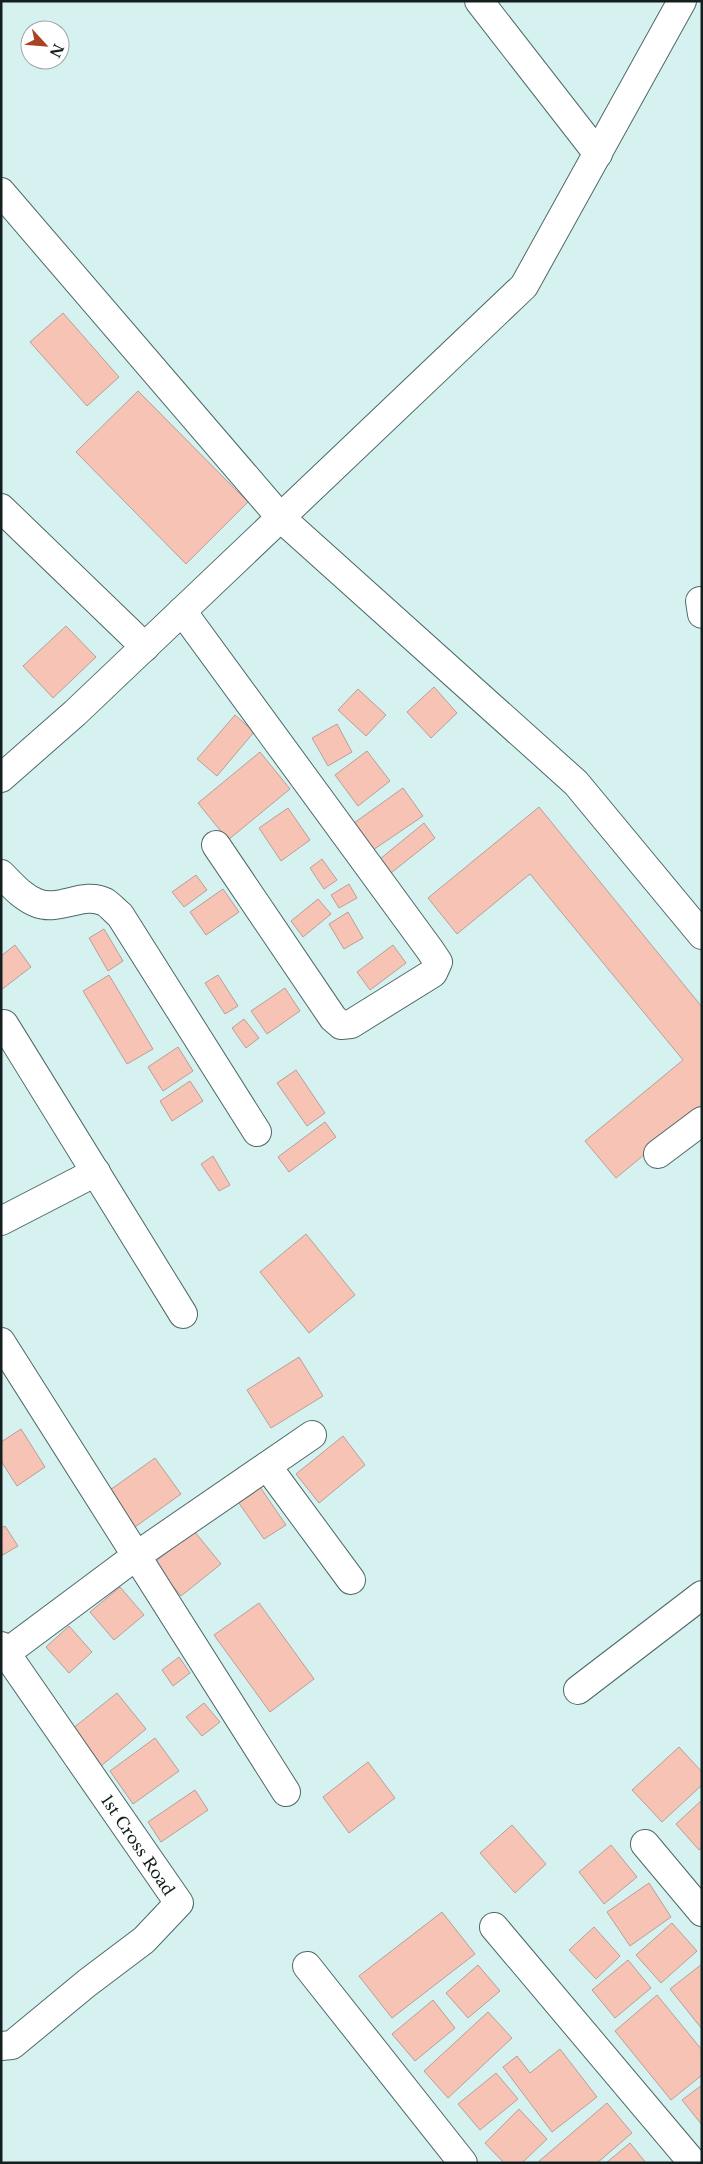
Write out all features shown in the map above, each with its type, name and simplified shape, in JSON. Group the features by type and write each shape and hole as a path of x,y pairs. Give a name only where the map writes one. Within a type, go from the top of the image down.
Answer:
{"street":[{"path":"478,1 598,154"},
{"path":"6,765 75,713 524,286 682,1"},
{"path":"1,192 280,518 576,784 702,935"},
{"path":"1,508 145,646"},
{"path":"182,612 430,950 438,962 433,972 351,1024 341,1025 333,1018 216,845"},
{"path":"1,874 21,894 38,904 59,905 91,898 106,902 120,915 257,1132"},
{"path":"4,1024 183,1314"},
{"path":"658,1154 702,1121"},
{"path":"1,1221 96,1172"},
{"path":"1,1342 286,1792"},
{"path":"4,1650 136,1556 312,1435"},
{"path":"267,1466 351,1580"},
{"path":"578,1690 702,1596"},
{"name":"1st Cross Road","path":"1,2046 12,2045 87,1983 144,1940 178,1903 4,1650"},
{"path":"645,1844 702,1912"},
{"path":"494,1926 693,2163"},
{"path":"307,1966 463,2163"}],"building":[{"path":"63,313 119,377 87,406 30,342"},
{"path":"138,391 248,502 186,564 76,452"},
{"path":"66,626 96,657 53,698 23,666"},
{"path":"434,687 457,713 431,738 407,712"},
{"path":"358,689 386,715 366,736 338,710"},
{"path":"235,715 254,732 217,776 197,759"},
{"path":"337,724 352,752 328,766 312,738"},
{"path":"367,751 390,781 358,806 335,775"},
{"path":"260,752 290,789 228,840 198,803"},
{"path":"403,788 423,816 373,850 354,823"},
{"path":"539,807 702,1007 702,1107 616,1178 585,1141 683,1060 530,874 457,934 428,898"},
{"path":"288,808 310,840 281,861 259,828"},
{"path":"424,823 435,838 391,873 380,859"},
{"path":"322,859 337,880 324,889 310,868"},
{"path":"196,875 207,890 184,907 172,892"},
{"path":"349,884 357,898 339,908 331,895"},
{"path":"223,889 239,912 206,935 190,912"},
{"path":"318,899 331,914 303,937 291,921"},
{"path":"348,912 363,938 344,949 329,924"},
{"path":"104,929 123,961 108,971 89,938"},
{"path":"15,945 31,967 1,990 1,956"},
{"path":"393,945 406,963 370,990 357,972"},
{"path":"109,975 153,1049 127,1064 83,991"},
{"path":"218,975 238,1006 225,1014 205,983"},
{"path":"285,988 300,1011 267,1034 251,1011"},
{"path":"244,1019 259,1038 246,1048 232,1028"},
{"path":"178,1047 193,1071 163,1091 148,1067"},
{"path":"296,1070 325,1113 307,1126 277,1083"},
{"path":"190,1081 203,1101 172,1121 160,1101"},
{"path":"325,1122 336,1137 289,1172 278,1157"},
{"path":"213,1156 230,1185 219,1191 201,1164"},
{"path":"306,1234 355,1295 309,1333 260,1272"},
{"path":"299,1357 323,1396 271,1428 247,1390"},
{"path":"21,1429 45,1467 17,1486 1,1461 1,1442"},
{"path":"343,1436 365,1465 319,1503 296,1474"},
{"path":"155,1458 181,1494 135,1527 110,1490"},
{"path":"258,1484 286,1525 264,1539 236,1499"},
{"path":"5,1526 18,1546 1,1556 1,1528"},
{"path":"194,1531 221,1564 181,1596 154,1563"},
{"path":"120,1587 144,1615 114,1640 90,1612"},
{"path":"259,1603 314,1679 270,1712 214,1635"},
{"path":"69,1626 92,1652 69,1673 46,1647"},
{"path":"179,1657 190,1673 173,1686 162,1670"},
{"path":"117,1693 146,1729 101,1766 72,1729"},
{"path":"204,1703 220,1722 202,1736 186,1717"},
{"path":"155,1738 179,1771 133,1804 110,1771"},
{"path":"679,1747 702,1772 702,1785 662,1822 632,1790"},
{"path":"368,1762 395,1798 349,1833 323,1797"},
{"path":"195,1790 208,1810 161,1842 148,1822"},
{"path":"702,1800 702,1847 699,1850 676,1824"},
{"path":"512,1825 546,1864 515,1893 480,1853"},
{"path":"611,1845 637,1877 604,1904 579,1872"},
{"path":"649,1883 671,1917 630,1946 607,1912"},
{"path":"442,1912 475,1954 392,2018 359,1976"},
{"path":"672,1923 697,1951 661,1983 636,1955"},
{"path":"594,1927 620,1956 596,1979 569,1950"},
{"path":"628,1960 651,1988 615,2018 592,1990"},
{"path":"702,1964 702,2029 670,1989"},
{"path":"478,1965 500,1991 468,2018 446,1993"},
{"path":"657,1995 702,2050 702,2075 671,2100 615,2031"},
{"path":"433,2000 455,2028 415,2061 392,2034"},
{"path":"488,2012 512,2038 448,2098 424,2071"},
{"path":"560,2049 597,2097 552,2132 503,2067 517,2056 530,2073"},
{"path":"496,2073 518,2099 480,2130 458,2104"},
{"path":"702,2085 702,2125 682,2100"},
{"path":"607,2103 632,2133 597,2163 537,2163"},
{"path":"519,2109 547,2139 522,2163 504,2163 485,2143"},
{"path":"630,2143 646,2163 606,2163"}]}
